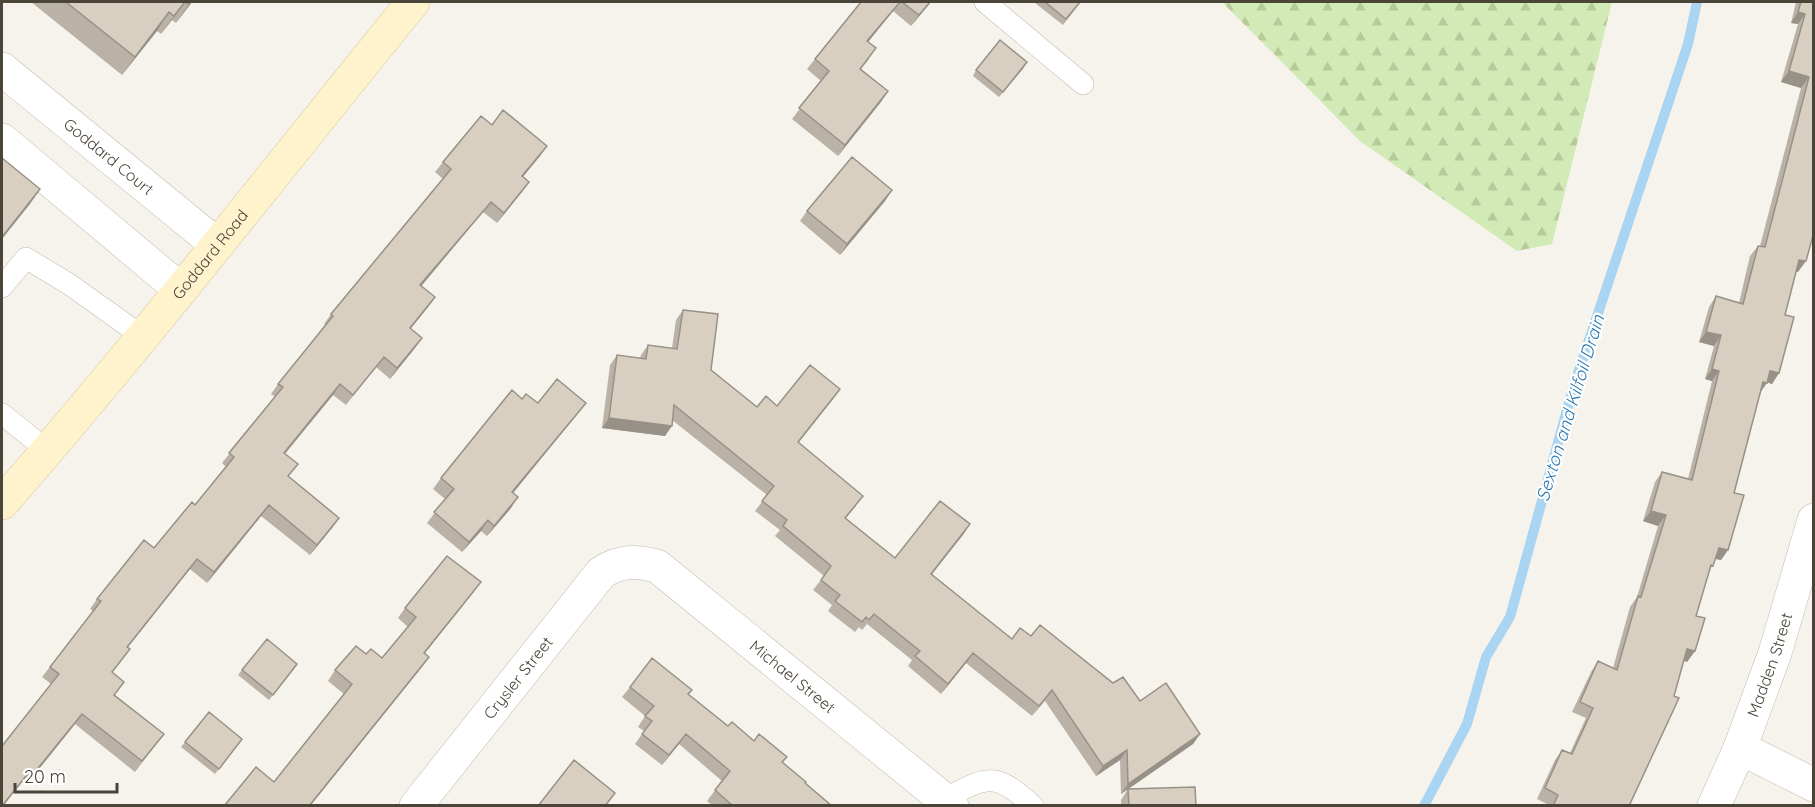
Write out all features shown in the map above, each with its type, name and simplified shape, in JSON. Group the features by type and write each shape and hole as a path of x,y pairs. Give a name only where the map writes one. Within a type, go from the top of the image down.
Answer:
{"main road":[{"name":"Goddard Road","path":"2,503 181,290 413,2"}],"street":[{"name":"Goddard Court","path":"2,69 216,244"},
{"path":"2,140 181,290"},
{"name":"Madden Street","path":"1714,806 1740,748 1775,653 1814,520"},
{"name":"Michael Street","path":"629,562 640,562 657,567 948,802"},
{"name":"Crysler Street","path":"416,806 601,573 611,566 629,562"},
{"path":"1740,748 1814,785"}],"lane":[{"path":"984,2 1083,84"},
{"path":"2,287 26,258 69,284 142,336"},
{"path":"2,414 48,451"},
{"path":"948,802 978,782 995,780 1015,790 1033,806"}],"green space":[{"path":"1222,2 1612,2 1552,244 1517,251 1360,141"}],"building":[{"path":"66,2 185,2 174,16 169,12 135,57"},
{"path":"861,2 900,2 867,41 876,48 860,69 888,91 845,145 799,108 829,71 815,59"},
{"path":"902,2 930,2 919,15"},
{"path":"1045,2 1080,2 1066,19"},
{"path":"1801,2 1814,2 1814,232 1806,261 1799,260 1785,315 1794,317 1779,373 1770,371 1767,383 1763,382 1734,493 1744,495 1728,550 1719,548 1713,566 1711,565 1696,616 1705,618 1695,651 1687,649 1674,696 1679,698 1629,806 1553,806 1558,795 1545,788 1562,750 1572,754 1593,708 1580,702 1598,661 1617,670 1638,596 1641,597 1666,515 1651,511 1662,472 1692,480 1719,371 1712,369 1721,335 1706,332 1716,296 1743,304 1758,246 1765,247 1809,77 1789,71 1805,14 1798,12"},
{"path":"1000,40 1027,62 1003,92 976,70"},
{"path":"503,110 547,146 522,176 529,182 504,213 491,202 420,285 435,297 410,328 422,338 397,368 384,357 353,395 340,384 284,453 298,464 288,476 339,518 317,545 269,505 214,572 197,559 127,647 130,649 112,672 124,682 114,695 164,734 142,761 82,714 34,773 30,771 2,806 2,746 59,674 50,667 101,601 97,599 144,540 154,548 192,502 195,505 234,457 229,453 283,387 278,384 333,316 331,314 451,169 443,162 481,116 492,125"},
{"path":"852,157 892,190 847,244 807,211"},
{"path":"2,158 40,189 2,237"},
{"path":"683,310 718,314 711,370 757,407 766,396 777,406 810,365 840,389 798,442 863,496 845,518 895,558 940,501 970,524 931,574 1012,639 1020,628 1031,636 1040,625 1113,683 1123,677 1140,701 1166,683 1200,734 1128,784 1127,750 1103,766 1052,690 1039,706 973,653 948,684 915,656 920,651 874,614 869,620 866,617 862,622 835,601 840,595 821,580 831,566 783,526 787,520 762,501 774,486 674,405 672,426 609,418 617,355 646,359 648,345 677,349"},
{"path":"557,379 586,403 512,492 518,497 494,526 488,520 469,542 434,512 454,489 441,478 512,390 522,399 526,394 538,403"},
{"path":"447,556 481,582 424,653 429,657 309,806 224,806 256,767 274,782 352,684 335,670 356,646 366,654 371,649 382,658 416,617 405,608"},
{"path":"267,639 297,664 273,695 242,670"},
{"path":"652,658 692,690 688,694 728,726 732,722 754,741 759,734 787,757 782,762 832,806 733,806 715,790 730,771 686,734 669,755 642,734 652,721 645,716 654,706 630,687"},
{"path":"209,712 242,739 219,769 185,742"},
{"path":"574,760 615,793 605,806 538,806"},
{"path":"1195,787 1196,806 1129,806 1128,789"}],"waterway":[{"name":"Sexton and Kilfoil Drain","path":"1424,806 1467,724 1486,657 1510,617 1573,388 1688,44 1697,2"}]}
